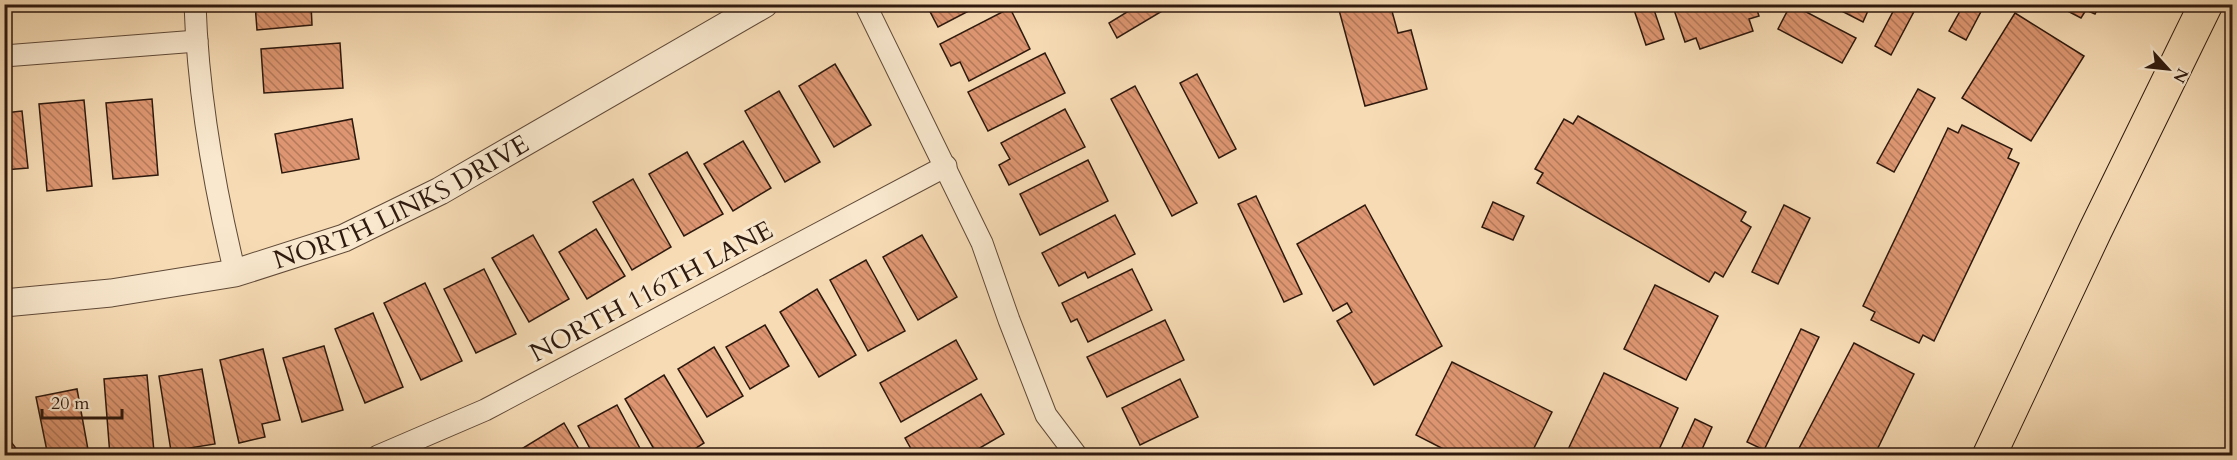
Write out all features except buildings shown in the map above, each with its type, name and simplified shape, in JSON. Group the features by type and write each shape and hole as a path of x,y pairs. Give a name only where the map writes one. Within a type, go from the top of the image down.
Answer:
{"main road":[{"path":"1989,456 2095,231 2206,4"}],"street":[{"path":"195,4 196,41 217,200 235,273"},
{"name":"NORTH LINKS DRIVE","path":"4,303 111,293 235,273 344,238 440,191 764,4"},
{"path":"865,4 982,243 1009,321 1046,415 1077,456"},
{"path":"4,56 196,41"},
{"name":"NORTH 116TH LANE","path":"378,456 485,410 946,166"}]}
